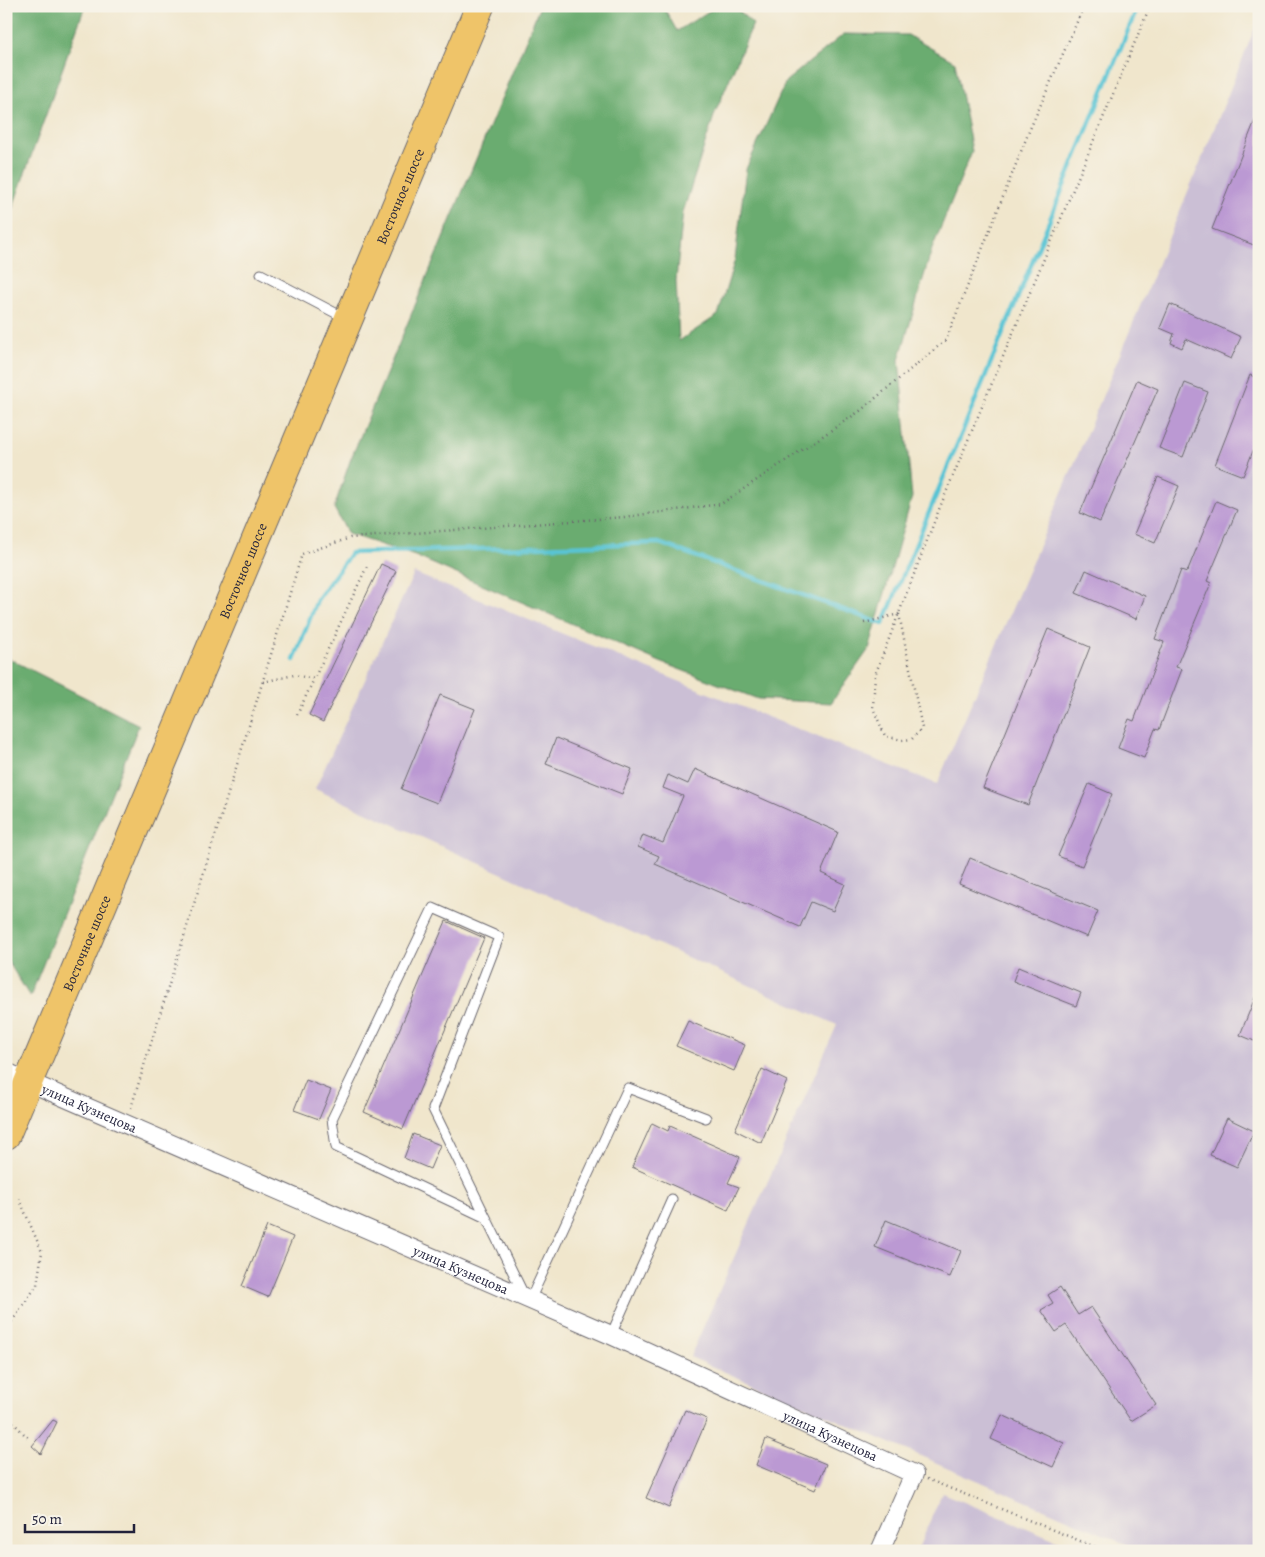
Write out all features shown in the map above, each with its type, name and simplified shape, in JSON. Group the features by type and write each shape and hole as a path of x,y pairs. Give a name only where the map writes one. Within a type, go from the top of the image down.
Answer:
{"main road":[{"name":"Восточное шоссе","path":"6,1135 17,1077 348,320 480,6"}],"street":[{"name":"улица Кузнецова","path":"17,1077 528,1298 914,1474"},
{"path":"880,1551 914,1474"}],"lane":[{"path":"261,274 348,320"},
{"path":"486,1218 336,1147 332,1119 433,908 499,937 433,1109 486,1218 528,1298"},
{"path":"528,1298 628,1088 706,1118"},
{"path":"611,1335 672,1199"}],"path":[{"path":"126,1124 302,554 350,538 624,517 721,504 860,411 946,340 1030,129 1084,6"},
{"path":"899,614 922,728 912,739 902,740 885,736 873,708 875,675 940,507 1150,6"},
{"path":"297,716 368,564"},
{"path":"864,623 899,614"},
{"path":"263,682 294,675 314,679"},
{"path":"6,1330 37,1285 42,1252 18,1196"},
{"path":"6,1415 29,1439"},
{"path":"914,1474 1105,1551"}],"shaded area":[{"path":"1259,18 1259,1551 1142,1551 690,1357 837,1025 315,789 414,573 937,784 1077,457"},
{"path":"942,1493 1083,1551 917,1551"}],"green space":[{"path":"6,6 85,6 6,226"},
{"path":"540,6 663,6 677,31 717,6 733,6 753,24 715,113 683,212 676,280 679,341 718,315 735,259 746,169 786,81 844,34 908,35 955,62 972,151 932,249 899,360 912,497 869,649 831,703 758,699 660,662 415,556 348,534 334,508 350,461"},
{"path":"6,657 139,725 30,997 6,958"}],"building":[{"path":"1259,114 1259,247 1212,229"},
{"path":"1170,304 1241,337 1231,359 1186,339 1182,348 1171,343 1174,334 1160,328"},
{"path":"1250,375 1259,379 1259,436 1243,476 1215,465"},
{"path":"1137,380 1158,389 1100,522 1080,513"},
{"path":"1185,383 1208,392 1183,457 1159,448"},
{"path":"1158,477 1179,486 1155,543 1134,534"},
{"path":"1216,501 1237,510 1207,581 1211,583 1176,667 1182,669 1159,730 1155,729 1144,758 1118,748 1129,719 1134,721 1164,642 1155,639 1181,570 1187,572"},
{"path":"381,564 396,571 323,722 309,715"},
{"path":"1086,570 1145,596 1136,619 1076,593"},
{"path":"1048,629 1090,647 1028,805 983,788"},
{"path":"440,695 475,709 437,803 401,789"},
{"path":"556,738 632,769 622,794 546,764"},
{"path":"695,769 838,832 821,873 845,884 833,911 811,902 800,927 655,864 659,856 638,847 643,835 663,843 683,796 663,788 668,775 688,784"},
{"path":"1089,784 1112,794 1082,866 1058,856"},
{"path":"970,858 1098,911 1087,937 959,884"},
{"path":"446,921 484,938 403,1129 364,1112"},
{"path":"1018,967 1081,993 1076,1006 1013,981"},
{"path":"1259,990 1259,1043 1240,1035"},
{"path":"688,1021 745,1045 734,1071 676,1046"},
{"path":"762,1069 787,1081 761,1143 735,1130"},
{"path":"306,1080 331,1090 319,1119 294,1110"},
{"path":"1227,1118 1254,1131 1237,1167 1210,1155"},
{"path":"652,1123 668,1131 670,1126 740,1157 728,1183 739,1187 728,1210 632,1167"},
{"path":"413,1134 440,1145 430,1169 404,1158"},
{"path":"886,1220 961,1251 950,1277 875,1247"},
{"path":"267,1226 293,1237 268,1297 242,1286"},
{"path":"1060,1287 1078,1315 1091,1307 1156,1405 1131,1421 1066,1325 1056,1332 1041,1310 1053,1303 1048,1295"},
{"path":"685,1410 707,1419 669,1508 646,1498"},
{"path":"1002,1415 1064,1443 1053,1467 991,1439"},
{"path":"53,1420 57,1422 41,1454 32,1446"},
{"path":"766,1439 826,1464 815,1490 756,1465"}],"waterway":[{"path":"294,660 317,600 351,553 659,543 883,624 1138,6"}]}
